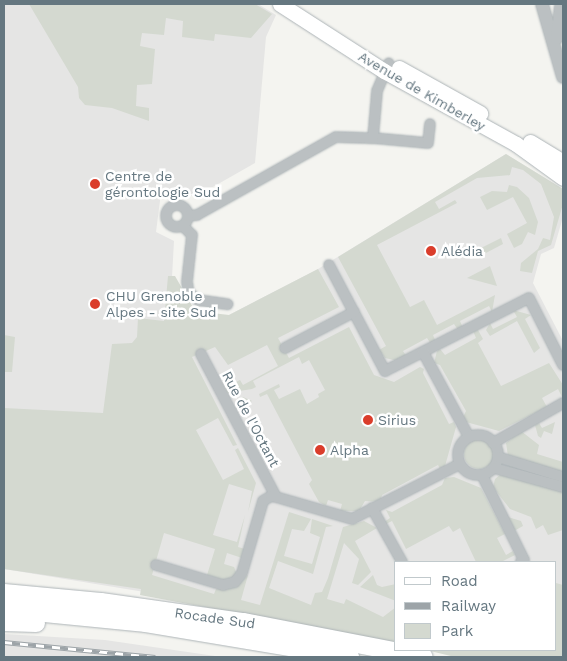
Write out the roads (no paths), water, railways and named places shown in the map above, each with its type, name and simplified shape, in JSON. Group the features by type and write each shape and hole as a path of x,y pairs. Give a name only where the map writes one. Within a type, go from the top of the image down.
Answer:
{"highway":[{"path":"4,581 96,594 101,602"},
{"name":"Rocade Sud","path":"4,593 101,602 244,622 424,657"},
{"name":"Rocade Sud","path":"4,609 146,623 274,642 350,657"},
{"path":"4,622 118,628 274,642"}],"main road":[{"name":"Avenue de Kimberley","path":"280,4 386,67 563,162"},
{"name":"Avenue de Kimberley","path":"296,4 386,67"},
{"name":"Avenue de Kimberley","path":"552,157 563,178"}],"street":[{"path":"542,4 558,50 563,77"},
{"path":"552,4 561,4"},
{"path":"558,50 561,4"},
{"path":"561,4 563,11"},
{"path":"373,138 376,91 386,67"},
{"path":"188,216 198,215 336,137 428,143 430,124"},
{"path":"552,157 563,174"},
{"path":"179,205 188,216 183,226 176,228 169,225 166,211 179,205"},
{"path":"183,226 192,235 187,282 190,293 201,301 228,304"},
{"path":"330,266 385,371 529,298 563,365"},
{"path":"285,348 354,312"},
{"path":"423,352 468,437"},
{"name":"Rue de l'Octant","path":"201,354 276,497"},
{"path":"494,443 563,403"},
{"path":"483,436 494,443 498,457 494,468 482,475 470,474 460,464 458,450 468,437 483,436"},
{"path":"498,457 563,478"},
{"path":"156,565 223,585 235,582 242,573 263,501 271,496 340,518 352,519 460,464"},
{"path":"494,468 563,487"},
{"path":"482,475 524,560 522,561"},
{"path":"372,508 401,561"}],"railway":[{"path":"4,642 155,657"}],"place":[{"name":"Centre de gérontologie Sud","path":"95,184"},
{"name":"Alédia","path":"431,251"},
{"name":"CHU Grenoble Alpes - site Sud","path":"95,304"},
{"name":"Sirius","path":"368,420"},
{"name":"Alpha","path":"320,450"}]}
